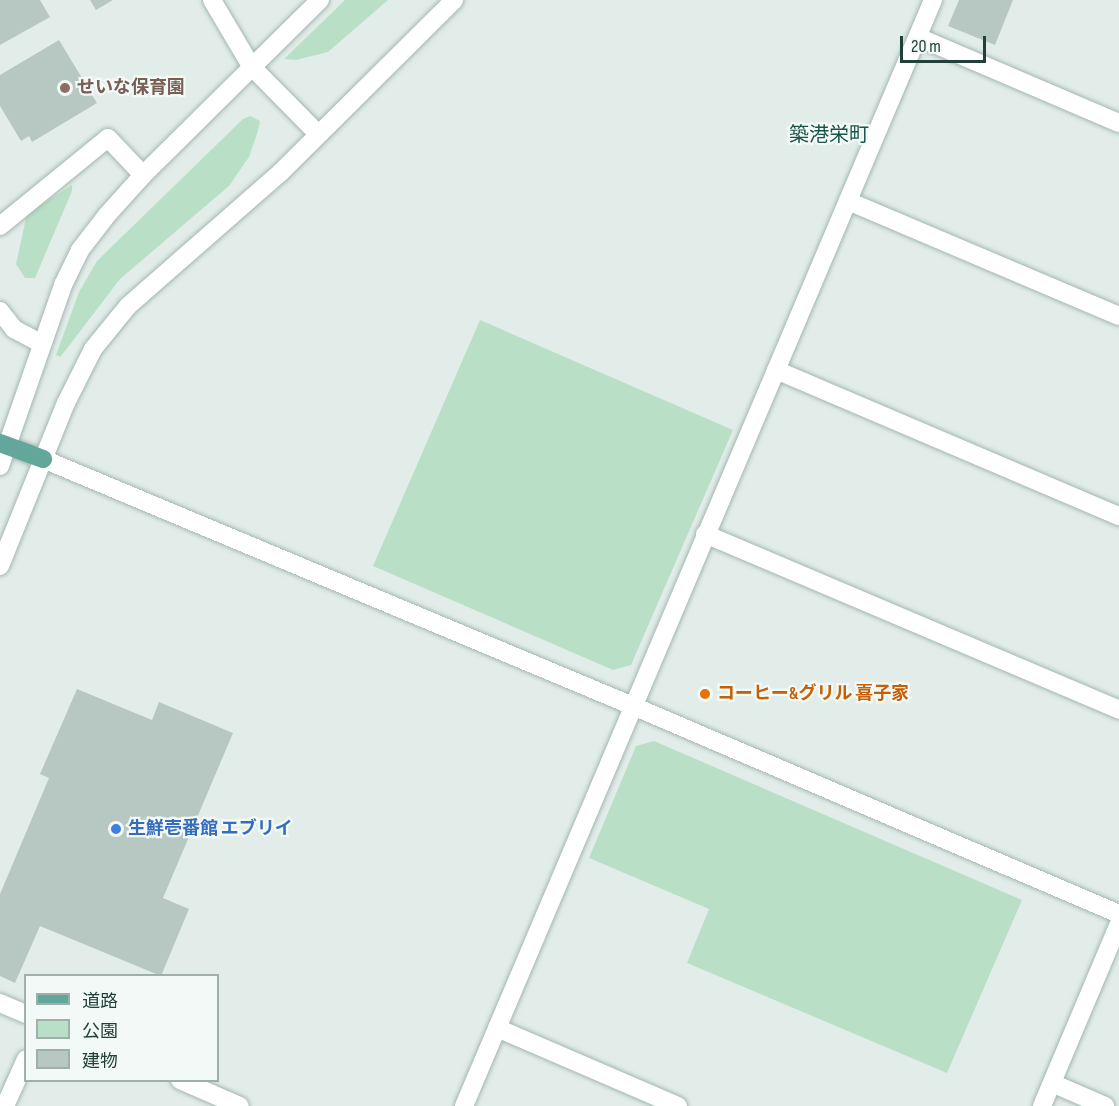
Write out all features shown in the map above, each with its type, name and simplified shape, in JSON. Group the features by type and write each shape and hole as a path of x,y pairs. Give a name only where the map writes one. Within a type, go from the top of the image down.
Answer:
{"main road":[{"path":"4,444 43,459"}],"street":[{"path":"212,0 250,66 318,134"},
{"path":"0,466 4,444 63,285 81,250 106,215 143,175 250,66 320,0"},
{"path":"0,566 66,404 93,349 128,306 280,172 454,0"},
{"path":"464,1106 933,0"},
{"path":"918,37 1119,123"},
{"path":"0,226 108,138 143,175"},
{"path":"848,201 1119,316"},
{"path":"0,311 14,329 42,344"},
{"path":"776,370 1119,516"},
{"path":"43,459 633,706 1119,914"},
{"path":"705,534 1119,710"},
{"path":"1042,1106 1119,924"},
{"path":"0,1003 24,1013"},
{"path":"497,1028 678,1106"},
{"path":"5,1106 24,1063"},
{"path":"185,1082 240,1106"},
{"path":"1052,1083 1106,1106"}],"green space":[{"path":"345,0 388,0 328,52 296,60 284,59"},
{"path":"250,116 260,121 258,131 249,157 229,186 120,279 60,357 56,355 79,292 97,261 243,119"},
{"path":"72,185 72,191 35,278 25,278 16,264 27,214"},
{"path":"480,320 733,430 631,665 613,670 373,566"},
{"path":"654,741 1022,900 947,1073 687,963 709,909 589,858 636,746"}],"building":[{"path":"0,0 40,0 50,17 0,45"},
{"path":"90,0 113,0 96,10"},
{"path":"959,0 1013,0 995,45 948,26"},
{"path":"59,40 97,103 32,142 29,136 21,141 0,106 0,75"},
{"path":"77,689 152,720 159,702 233,733 163,898 189,909 162,974 156,974 40,926 15,983 0,976 0,894 49,778 40,774"}],"place":[{"name":"せいな保育園","path":"65,88"},
{"name":"コーヒー&グリル 喜子家","path":"705,694"},
{"name":"生鮮壱番館 エブリイ","path":"116,829"}],"district":[{"name":"築港栄町","path":"829,135"}]}
